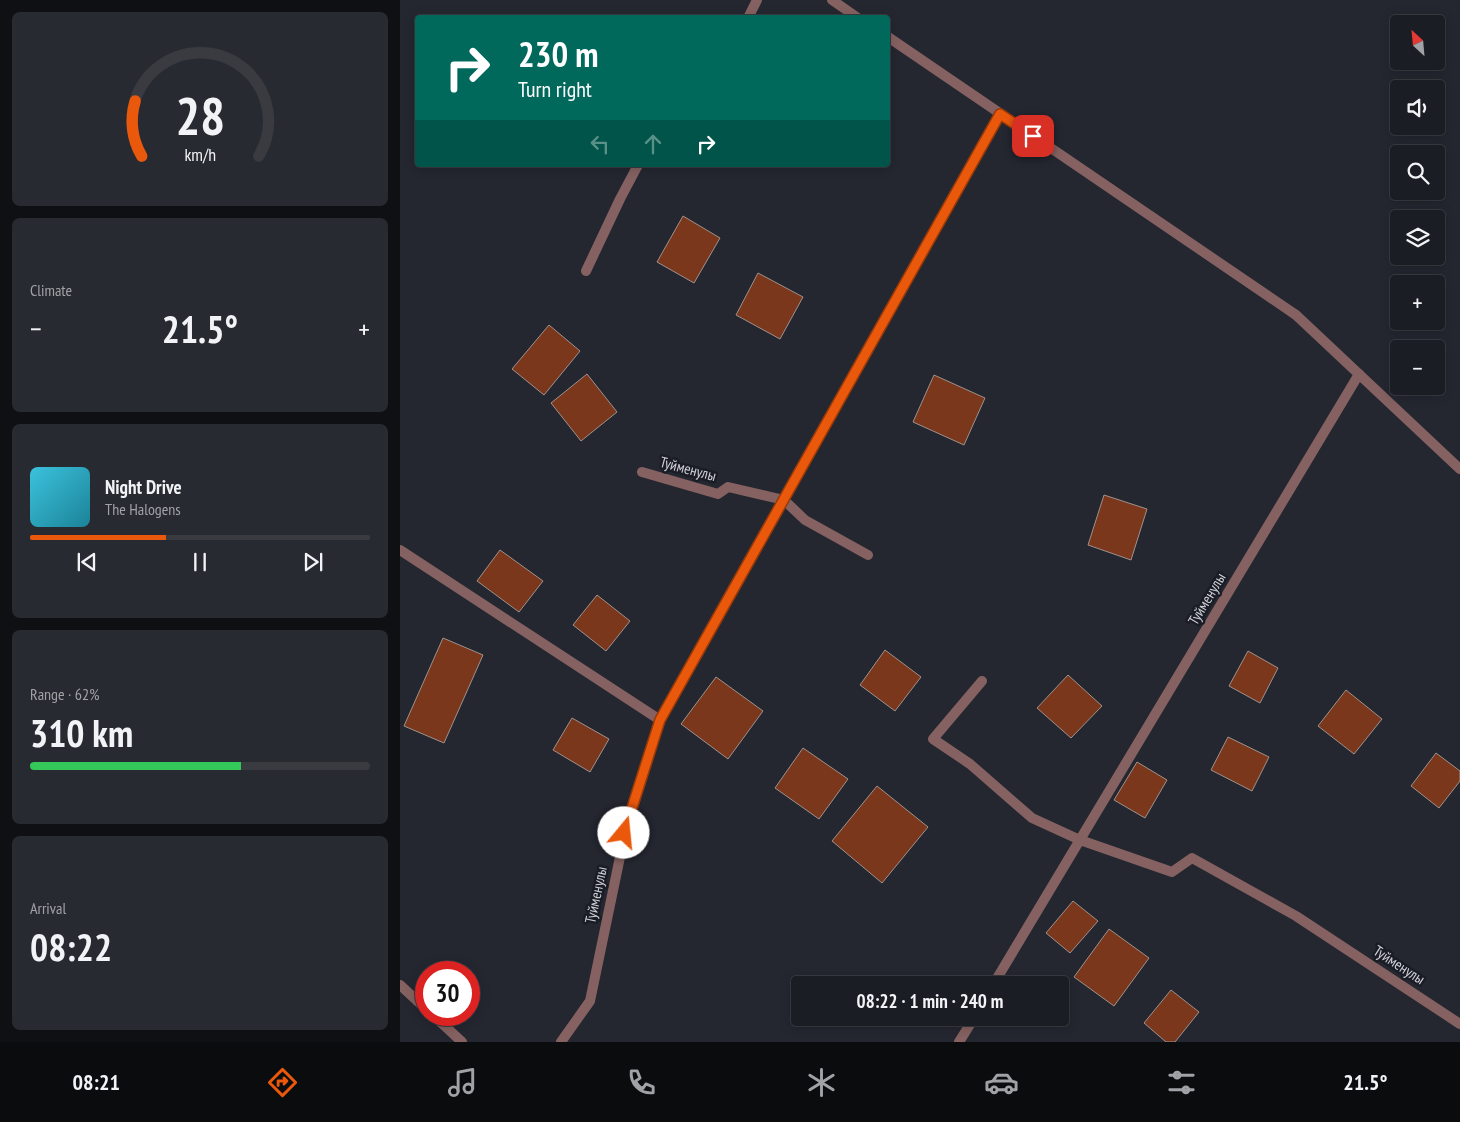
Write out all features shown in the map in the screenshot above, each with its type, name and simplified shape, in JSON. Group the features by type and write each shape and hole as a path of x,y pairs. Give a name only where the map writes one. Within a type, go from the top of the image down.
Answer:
{"street":[{"path":"750,15 757,0"},
{"path":"832,0 854,15"},
{"path":"890,38 1296,315 1460,469"},
{"name":"Туйменулы","path":"561,1042 590,1001 624,833 660,720 1000,114"},
{"path":"586,271 637,167"},
{"name":"Туйменулы","path":"998,976 1359,374"},
{"name":"Туйменулы","path":"642,472 718,494 728,486 784,500 805,520 868,555"},
{"path":"400,550 660,720"},
{"name":"Туйменулы","path":"982,681 933,738 970,764 1032,818 1080,840 1172,872 1192,858 1296,916 1460,1024"},
{"path":"400,985 415,999"},
{"path":"445,1026 462,1042"},
{"path":"959,1042 969,1026"}],"building":[{"path":"683,216 720,238 694,283 657,262"},
{"path":"758,273 803,297 780,339 736,315"},
{"path":"549,325 580,351 544,395 512,369"},
{"path":"587,374 617,412 581,441 551,403"},
{"path":"934,375 985,398 964,445 913,422"},
{"path":"1104,495 1147,509 1131,560 1088,545"},
{"path":"500,550 543,581 519,612 477,581"},
{"path":"597,595 630,621 606,651 573,625"},
{"path":"443,638 483,655 444,743 404,726"},
{"path":"885,650 921,677 895,711 860,685"},
{"path":"1248,651 1278,668 1260,703 1229,686"},
{"path":"1068,675 1102,706 1071,738 1037,708"},
{"path":"716,677 763,711 728,759 681,724"},
{"path":"1346,690 1382,719 1354,754 1318,726"},
{"path":"572,718 609,739 590,772 553,750"},
{"path":"1228,737 1269,757 1252,791 1211,770"},
{"path":"803,748 848,779 819,819 775,788"},
{"path":"1436,753 1460,771 1460,781 1439,808 1411,786"},
{"path":"1137,762 1167,780 1145,818 1114,800"},
{"path":"877,786 928,827 882,883 832,841"},
{"path":"1073,901 1098,921 1070,953 1046,933"},
{"path":"1109,929 1149,958 1114,1006 1074,977"},
{"path":"1171,990 1199,1012 1175,1042 1166,1042 1144,1023"}],"route":[{"path":"624,833 660,720 1000,114 1033,136"}]}
